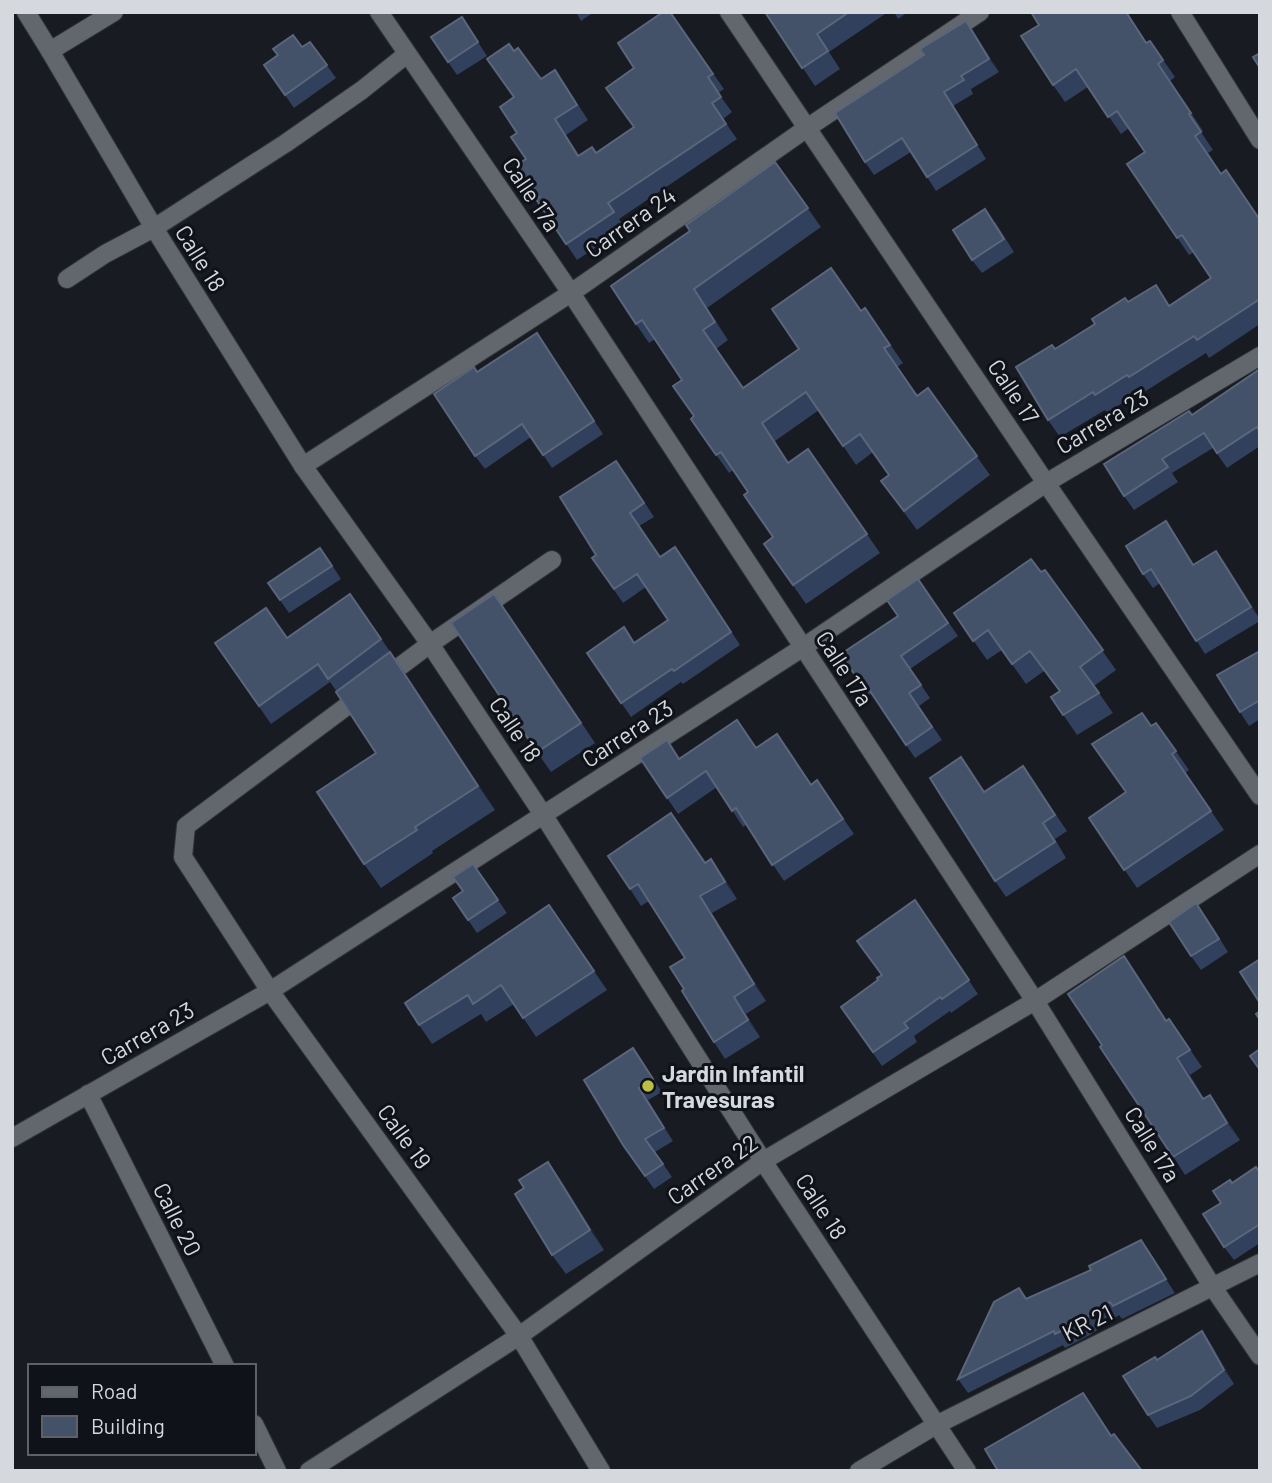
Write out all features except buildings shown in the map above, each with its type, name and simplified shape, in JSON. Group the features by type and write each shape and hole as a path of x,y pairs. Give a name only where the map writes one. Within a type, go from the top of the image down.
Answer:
{"street":[{"name":"Calle 18","path":"26,12 154,228 303,466 430,644 544,816 764,1161 967,1471"},
{"path":"50,51 114,12"},
{"name":"Calle 17a","path":"379,12 571,293 1035,1001 1212,1286 1260,1356"},
{"name":"Calle 17","path":"729,12 1260,796"},
{"name":"Carrera 24","path":"303,466 571,293 807,128 980,12"},
{"path":"1180,12 1260,140"},
{"path":"67,279 105,254 154,228 286,143 362,90 407,54"},
{"name":"Carrera 23","path":"12,1138 270,991 802,648 1046,483 1260,356"},
{"path":"430,644 552,560"},
{"name":"Calle 19","path":"430,644 186,826 183,857 270,991 519,1336 601,1471"},
{"name":"Carrera 22","path":"309,1471 519,1336 764,1161 1035,1001 1260,854"},
{"name":"Calle 20","path":"89,1094 224,1364"},
{"name":"KR 21","path":"859,1471 936,1425 1260,1262"},
{"path":"256,1428 277,1471"}],"place":[{"name":"Jardin Infantil Travesuras","path":"648,1086"}]}
